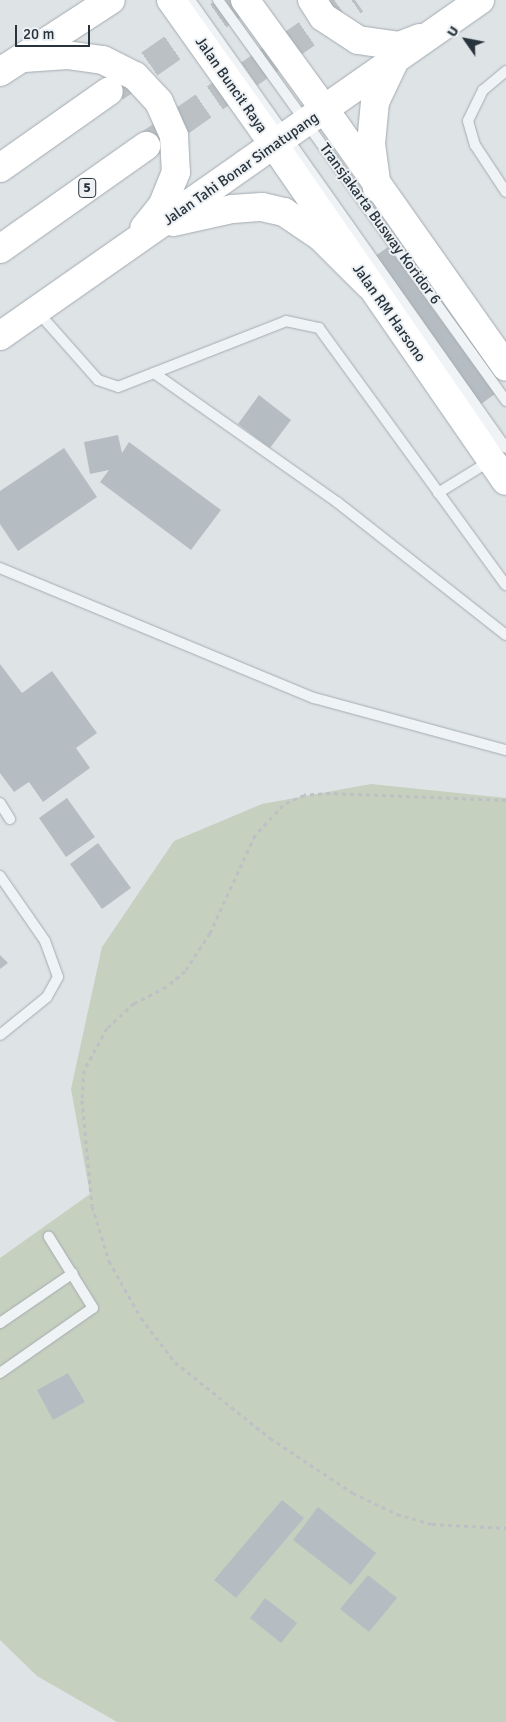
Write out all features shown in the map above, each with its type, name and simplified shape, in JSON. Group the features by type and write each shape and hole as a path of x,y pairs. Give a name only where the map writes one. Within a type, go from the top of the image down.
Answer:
{"main road":[{"path":"0,72 111,0"},
{"name":"Jalan Buncit Raya","path":"171,0 298,129"},
{"path":"245,0 298,129 377,188 506,367"},
{"path":"312,0 323,17 358,40 399,46 442,28"},
{"name":"Jalan Tahi Bonar Simatupang","path":"0,336 480,0"},
{"path":"24,58 67,55 103,60 135,76 159,102 174,136 176,172 162,206 128,246"},
{"path":"377,188 371,144 375,102 394,61"},
{"path":"0,168 109,91"},
{"name":"Jalan RM Harsono","path":"298,129 369,285 501,463"},
{"name":"5","path":"0,249 146,146"},
{"path":"161,224 232,210 262,207 284,212 321,237 369,285"},
{"path":"0,257 28,229"}],"lane":[{"name":"Transjakarta Busway Koridor 6","path":"190,0 389,236 506,401"},
{"name":"Transjakarta Busway Koridor 6","path":"218,0 501,463"},
{"path":"506,71 483,90 468,121 475,145 506,192"},
{"path":"377,188 389,236"},
{"path":"37,310 98,380 118,387 286,321 319,328 506,585"},
{"path":"154,373 337,502 506,635"},
{"path":"438,493 501,463"},
{"path":"0,568 314,698 506,750"},
{"path":"0,803 10,819"},
{"path":"0,876 45,941 58,977 47,997 0,1035"},
{"path":"0,1373 94,1308 49,1237"},
{"path":"1,1321 73,1273"}],"path":[{"path":"506,800 330,793 304,795 283,804 254,835 210,933 185,971 166,987 134,1003 107,1028 84,1070 82,1100 92,1206 109,1261 141,1318 175,1362 270,1438 353,1493 398,1514 432,1524 506,1528"}],"green space":[{"path":"371,784 506,798 506,1722 117,1722 37,1676 0,1640 0,1258 90,1194 71,1089 102,947 174,841 262,804"}],"building":[{"path":"388,247 495,394 481,404 374,257"},
{"path":"259,395 291,420 270,448 238,424"},
{"path":"118,435 122,453 129,442 221,510 191,550 100,482 109,470 90,474 84,442"},
{"path":"64,448 97,497 18,551 0,524 0,491"},
{"path":"0,664 22,693 52,671 97,733 76,748 90,768 43,802 29,782 14,792 0,773"},
{"path":"67,798 95,837 66,857 39,818"},
{"path":"98,843 131,888 102,909 70,864"},
{"path":"0,955 8,963 0,969"},
{"path":"68,1373 85,1402 53,1420 37,1390"},
{"path":"282,1500 304,1518 236,1598 214,1580"},
{"path":"318,1507 376,1553 351,1585 293,1540"},
{"path":"368,1575 397,1598 369,1632 340,1609"},
{"path":"265,1598 297,1623 281,1643 250,1618"}],"tunnel":[{"path":"115,88 241,0"},
{"path":"146,146 355,0"}]}
